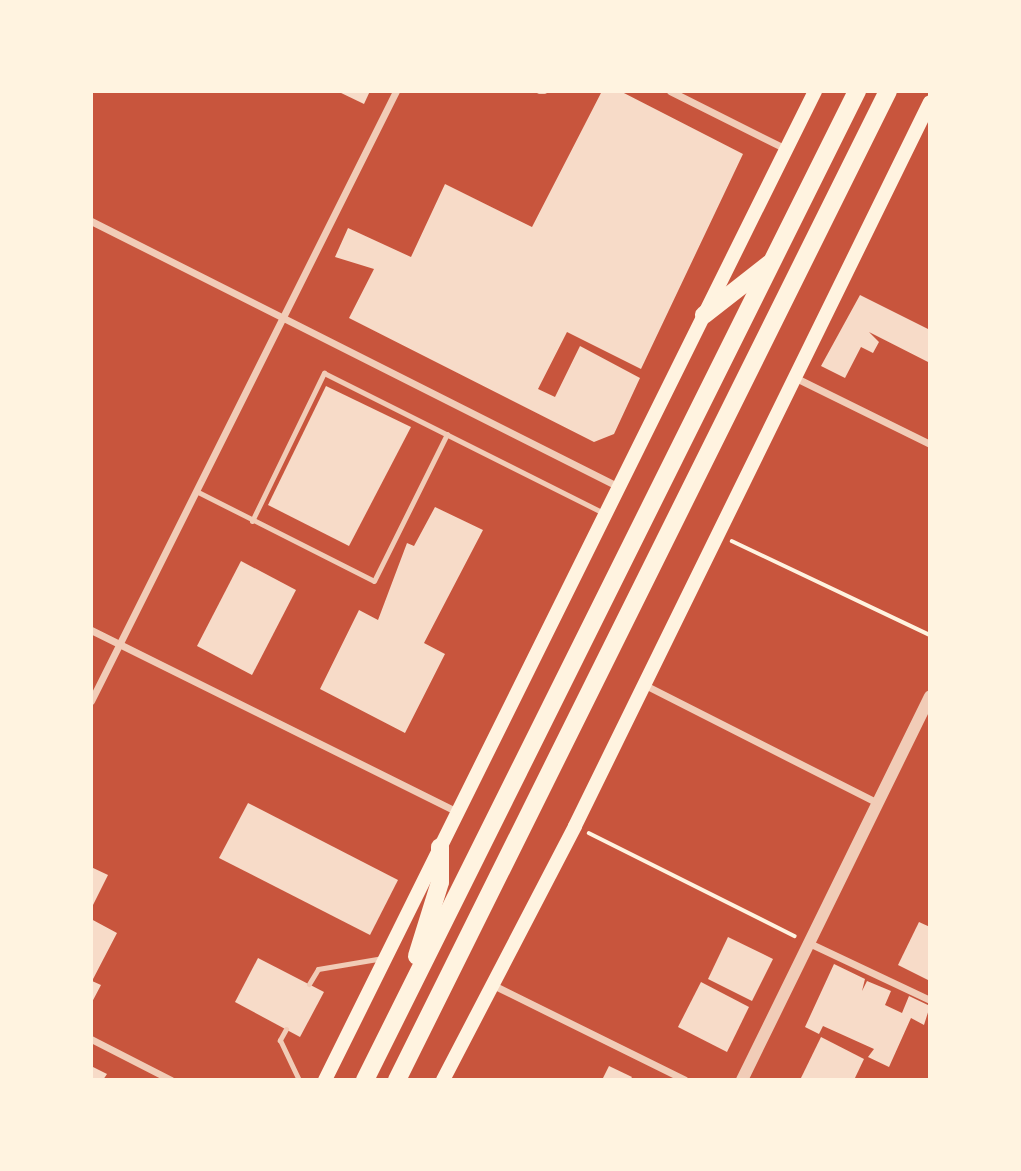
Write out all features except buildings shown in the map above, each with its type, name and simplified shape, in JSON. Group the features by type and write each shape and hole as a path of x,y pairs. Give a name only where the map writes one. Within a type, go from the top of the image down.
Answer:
{"main road":[{"path":"325,1080 815,91"},
{"path":"365,1080 857,91"},
{"path":"397,1080 888,91"},
{"path":"443,1080 490,984 575,826 930,102"},
{"path":"704,315 774,259"},
{"path":"397,1016 440,881 440,848"}],"street":[{"path":"91,701 396,91"},
{"path":"670,91 786,149"},
{"path":"91,221 619,487"},
{"path":"796,377 930,444"},
{"path":"91,630 458,812"},
{"path":"643,684 878,803"},
{"path":"742,1080 930,697"},
{"path":"809,943 930,1000"},
{"path":"490,984 685,1080"},
{"path":"91,1039 172,1080"}],"lane":[{"path":"252,521 324,373 605,514"},
{"path":"196,491 374,581 447,435"},
{"path":"309,984 318,969 386,957"},
{"path":"286,1029 280,1040 299,1080"}],"path":[{"path":"717,534 930,635"},
{"path":"575,826 809,943"}]}
